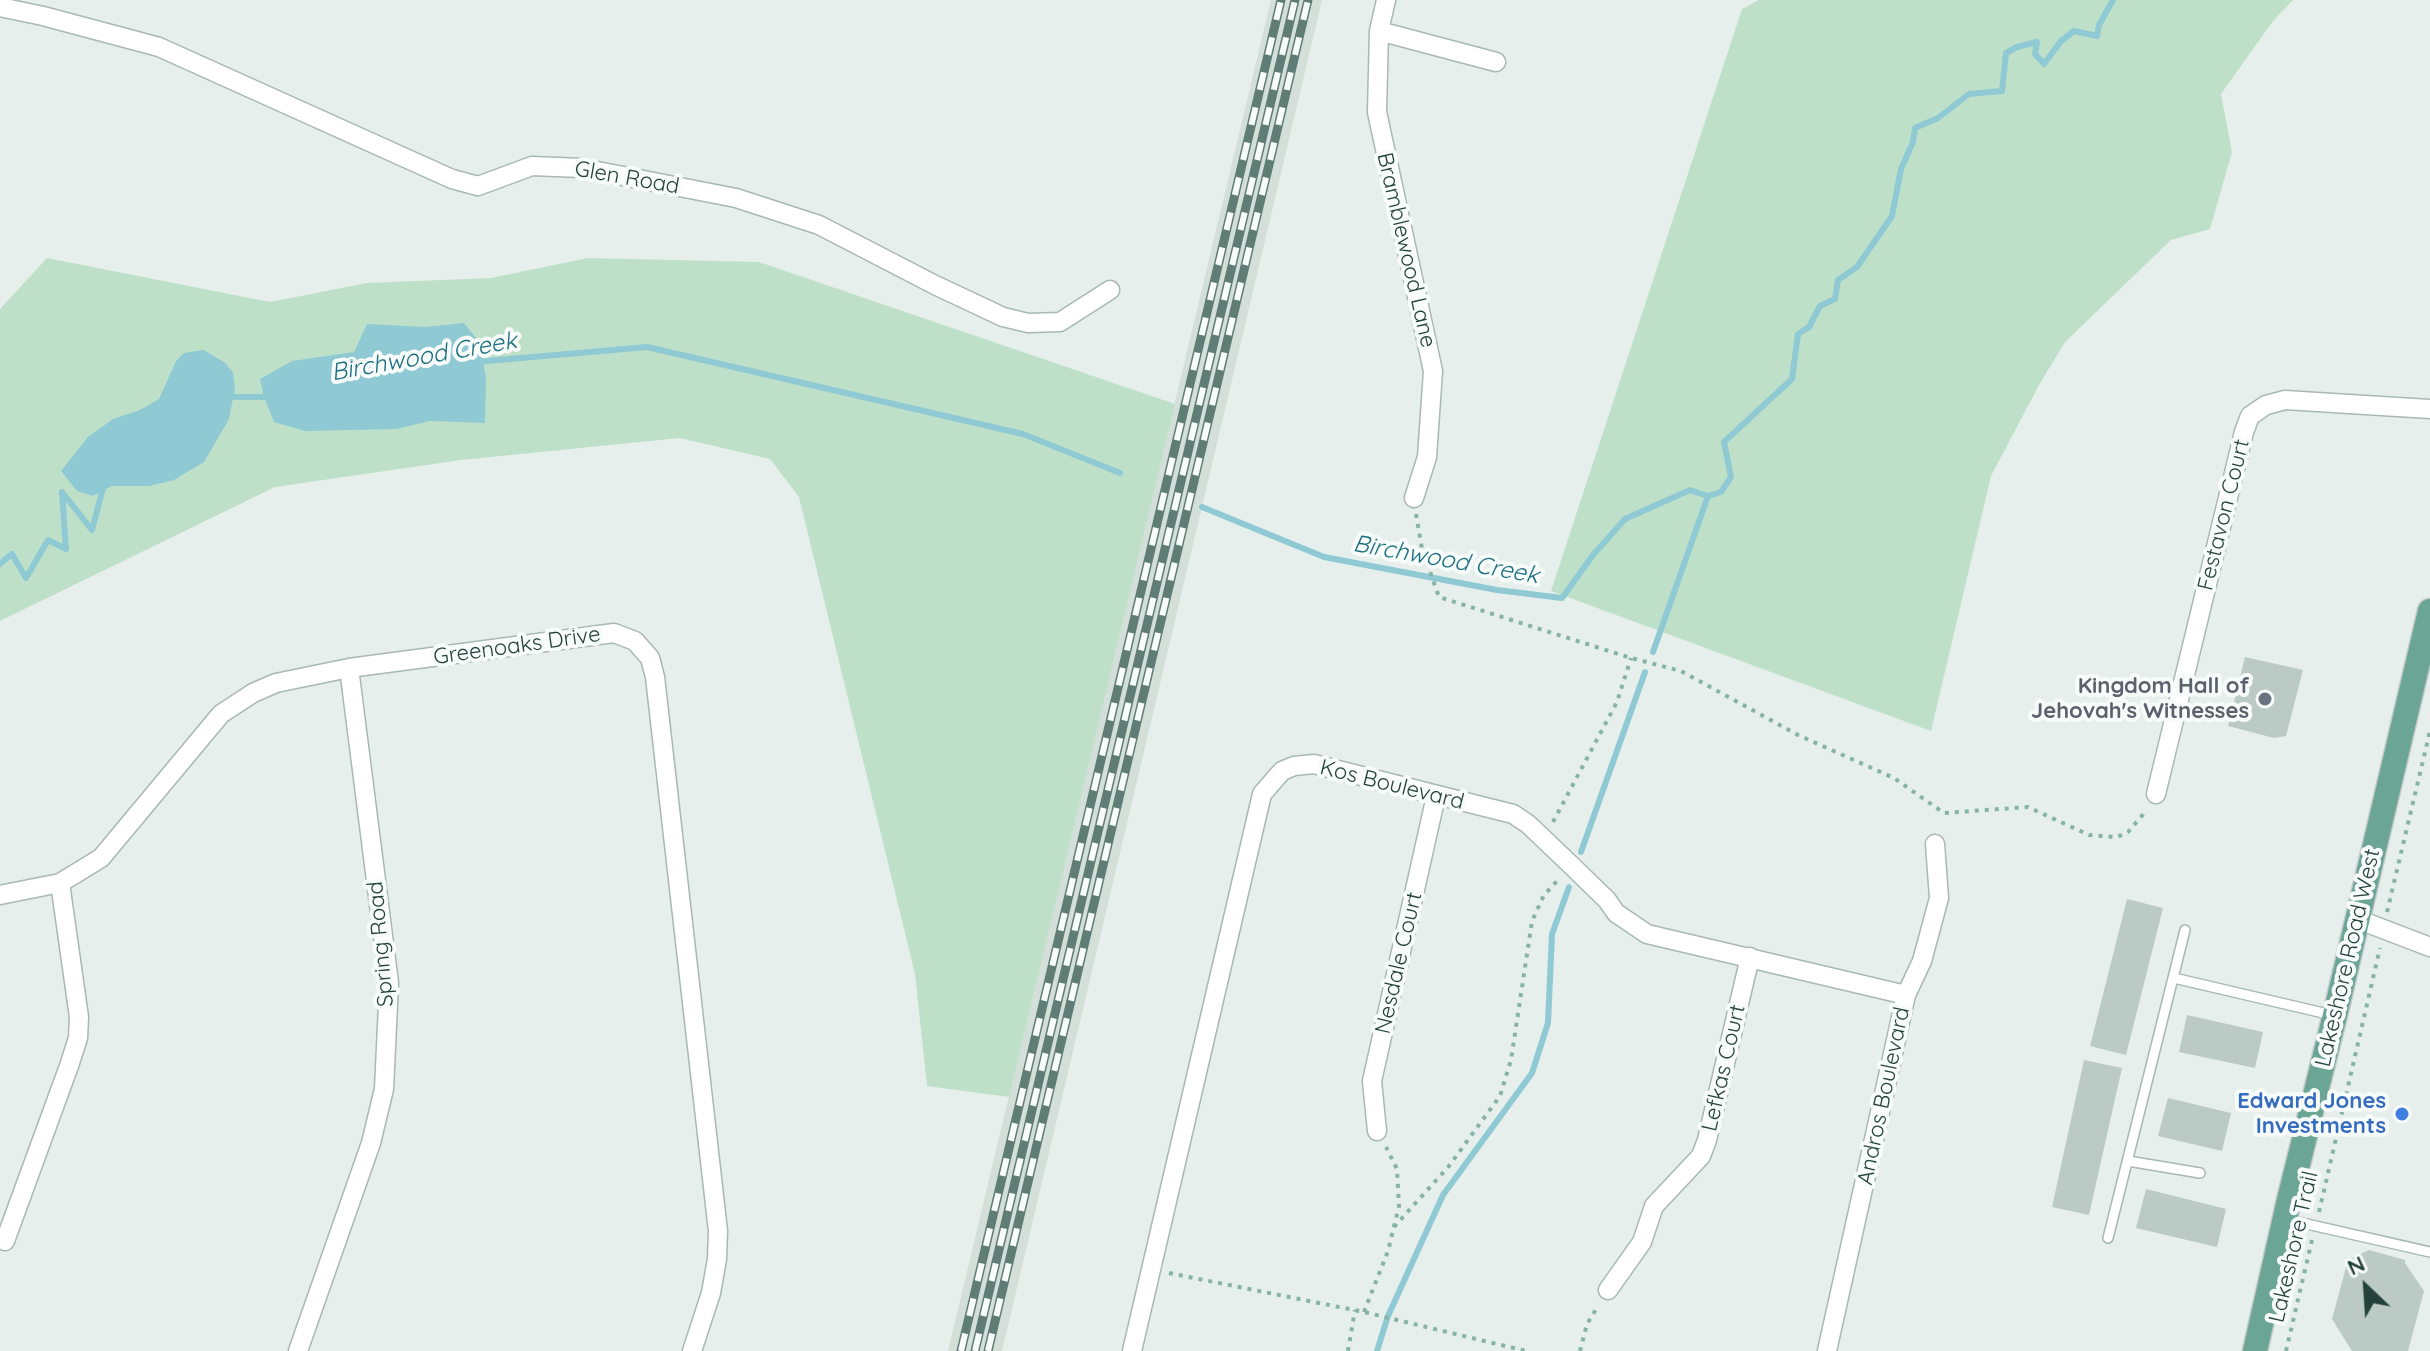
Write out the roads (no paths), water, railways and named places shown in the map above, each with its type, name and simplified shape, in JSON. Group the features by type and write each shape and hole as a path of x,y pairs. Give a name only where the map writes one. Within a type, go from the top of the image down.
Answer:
{"main road":[{"name":"Lakeshore Road West","path":"2255,1351 2430,611"}],"street":[{"name":"Bramblewood Lane","path":"1386,0 1379,31 1377,112 1433,371 1427,457 1414,498"},
{"name":"Glen Road","path":"0,7 159,47 452,179 478,186 532,166 582,168 736,198 819,225 1003,317 1028,323 1060,322 1110,290"},
{"path":"1379,31 1496,62"},
{"name":"Festavon Court","path":"2156,794 2250,416 2266,405 2285,400 2430,409"},
{"name":"Greenoaks Drive","path":"0,895 60,883 101,858 221,714 253,693 276,683 349,668 614,633 635,641 650,658 655,677 718,1231 711,1293 692,1351"},
{"name":"Spring Road","path":"298,1351 371,1143 386,1073 389,983 349,668"},
{"name":"Kos Boulevard","path":"1132,1351 1262,794 1282,771 1314,764 1513,814 1571,865 1616,913 1647,934 1906,995"},
{"name":"Nesdale Court","path":"1377,1131 1372,1081 1436,796"},
{"name":"Andros Boulevard","path":"1830,1350 1906,995 1922,961 1939,898 1935,844"},
{"path":"5,1241 78,1038 79,1017 60,883"},
{"path":"2357,919 2430,947"},
{"name":"Lefkas Court","path":"1608,1290 1642,1242 1654,1206 1701,1156 1750,957"}],"lane":[{"path":"2108,1238 2185,930"},
{"path":"2174,978 2335,1015"},
{"path":"2128,1161 2200,1173"},
{"path":"2285,1219 2430,1252"}],"water":[{"path":"464,323 479,342 486,377 485,423 430,421 397,429 305,431 274,422 260,379 292,361 354,352 367,324 425,327"},
{"path":"203,350 224,362 233,372 235,388 229,419 204,462 174,480 149,486 112,486 93,496 77,491 61,471 88,437 113,419 140,410 159,399 176,361 184,353"}],"waterway":[{"name":"Birchwood Creek","path":"1202,507 1324,557 1497,590 1562,598 1593,555 1625,519 1690,490 1708,496 1721,492 1731,477 1724,442 1792,379 1798,334 1809,327 1820,306 1835,299 1838,280 1857,267 1892,216 1901,169 1913,142 1915,128 1938,118 1969,94 2002,91 2006,53 2017,47 2037,42 2035,54 2044,64 2061,41 2074,31 2097,36 2099,25 2113,0"},
{"name":"Birchwood Creek","path":"476,362 647,347 1023,434 1120,473"},
{"name":"Birchwood Creek","path":"228,397 268,397"},
{"name":"Birchwood Creek","path":"0,564 12,554 26,578 48,540 66,549 62,492 92,530 104,484"},
{"path":"1653,652 1708,496"},
{"path":"1581,852 1645,672"},
{"path":"1377,1351 1388,1316 1443,1195 1532,1073 1548,1023 1552,934 1569,887"}],"railway":[{"path":"961,1351 1281,0"},
{"path":"975,1351 1295,0"},
{"path":"988,1351 1308,0"}],"place":[{"name":"Kingdom Hall of Jehovah's Witnesses","path":"2265,699"},
{"name":"Edward Jones Investments","path":"2402,1114"}]}
